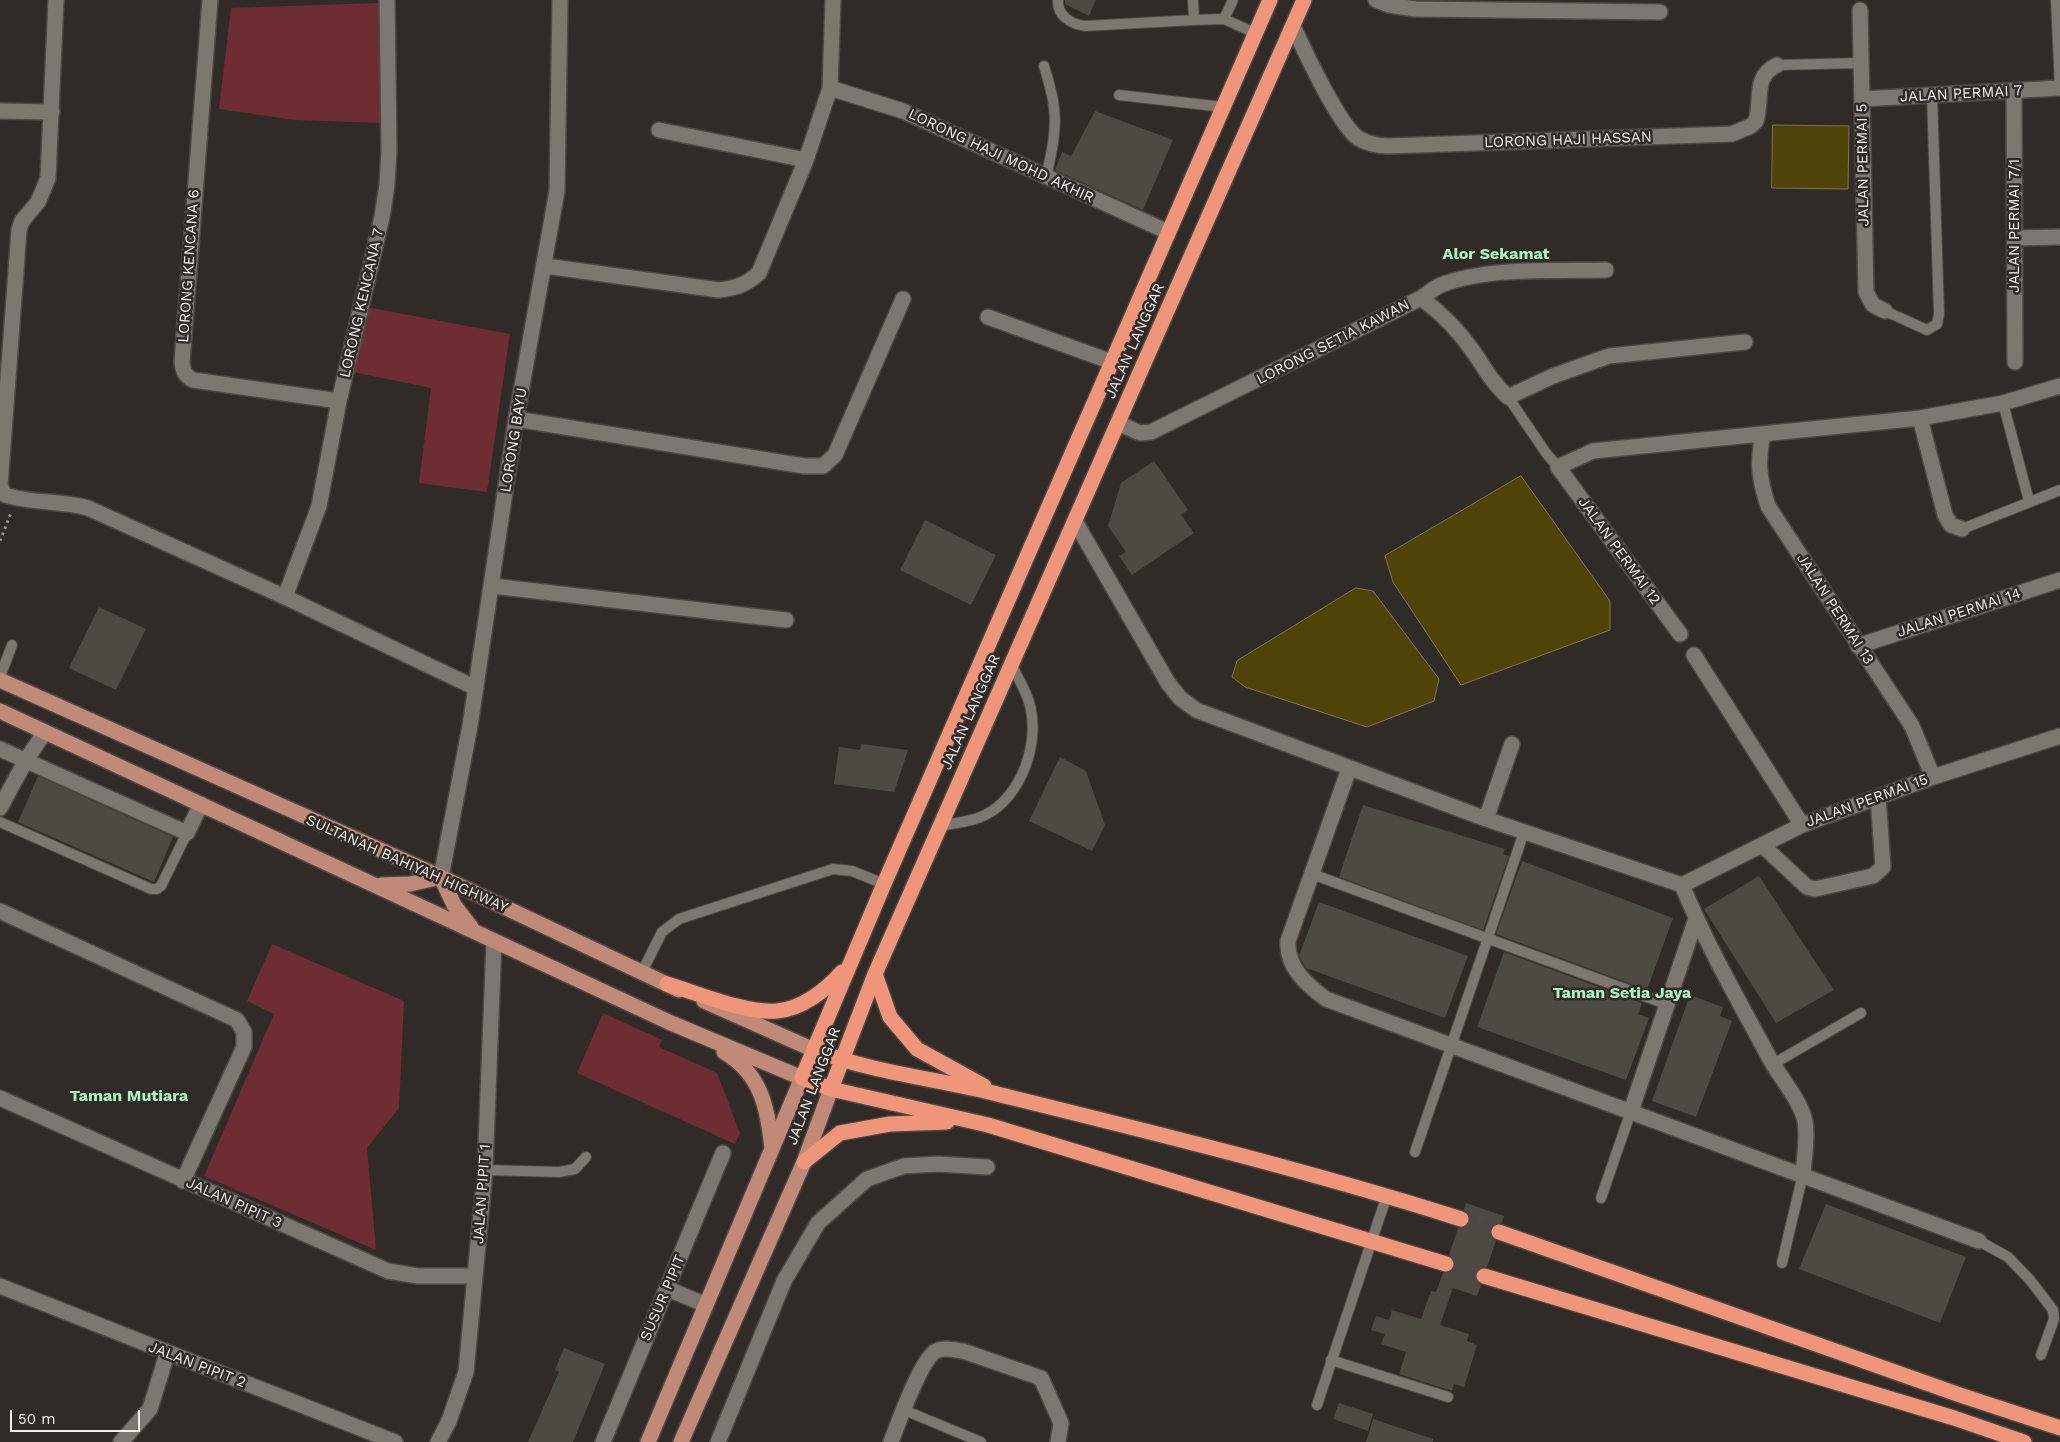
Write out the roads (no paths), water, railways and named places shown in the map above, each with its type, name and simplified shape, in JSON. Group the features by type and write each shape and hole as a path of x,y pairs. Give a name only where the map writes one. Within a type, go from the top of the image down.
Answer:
{"highway":[{"name":"JALAN LANGGAR","path":"802,1078 848,966 1270,0"},
{"name":"JALAN LANGGAR","path":"832,1089 875,974 1011,664 1076,523 1304,0"},
{"path":"667,984 751,1009 777,1011 804,1002 828,987 848,966"},
{"path":"875,974 890,1017 918,1049 999,1094"},
{"path":"814,1050 842,1061 999,1094 1387,1196 1461,1219"},
{"path":"802,1078 832,1089 988,1125 1446,1264"},
{"path":"804,1162 840,1133 890,1124 937,1121 988,1125"},
{"path":"1499,1232 1960,1396 2060,1428"},
{"path":"1484,1276 1954,1418 2024,1442"}],"main road":[{"name":"SULTANAH BAHIYAH HIGHWAY","path":"0,678 441,877 667,984 814,1050"},
{"name":"SULTANAH BAHIYAH HIGHWAY","path":"0,711 671,1023 802,1078"},
{"path":"377,886 410,884 441,877 454,905 475,932"},
{"path":"671,1023 734,1058 745,1067 768,1110 772,1151"},
{"name":"JALAN LANGGAR","path":"648,1442 802,1078"},
{"name":"JALAN LANGGAR","path":"681,1442 804,1162 832,1089"}],"street":[{"path":"56,0 48,178 38,202 22,222 20,230 0,486 5,495 16,498 73,504 88,508 285,597 476,688"},
{"name":"LORONG KENCANA 6","path":"210,0 182,362 183,370 187,377 194,380 339,400"},
{"name":"LORONG KENCANA 7","path":"285,597 319,506 339,400 387,185 387,0"},
{"name":"LORONG BAYU","path":"441,877 476,688 516,419 557,191 560,0"},
{"path":"545,266 699,288 737,288 749,282 759,273 806,160 830,88 833,0"},
{"path":"1376,0 1389,5 1415,9 1660,12"},
{"name":"JALAN PERMAI 5","path":"1860,10 1866,292 1873,304 1884,312"},
{"name":"LORONG HAJI HASSAN","path":"1293,26 1312,65 1349,129 1369,143 1388,146 1732,134 1751,126 1756,121 1760,80 1764,73 1777,65"},
{"name":"LORONG HAJI MOHD AKHIR","path":"830,88 903,110 1168,232"},
{"name":"JALAN PERMAI 7","path":"1862,99 2060,88"},
{"name":"JALAN PERMAI 7/1","path":"2014,91 2015,362"},
{"path":"0,111 52,112"},
{"path":"660,130 806,160"},
{"path":"2015,238 2060,238"},
{"path":"1421,298 1440,285 1472,277 1521,272 1606,270"},
{"path":"516,419 804,466 822,466 836,455 903,298"},
{"name":"LORONG SETIA KAWAN","path":"1118,423 1140,433 1151,432 1421,298 1452,323 1476,355 1492,383 1508,397"},
{"path":"988,317 1112,362"},
{"path":"1508,397 1554,376 1609,356 1745,342"},
{"path":"1558,467 1593,451 1920,418 2003,403 2060,386"},
{"path":"1920,418 1945,515 1951,525 1962,529"},
{"name":"JALAN PERMAI 13","path":"1763,434 1758,459 1759,472 1768,506 1912,726 1933,777"},
{"name":"JALAN PERMAI 12","path":"1558,467 1680,634"},
{"path":"1076,523 1168,683 1180,698 1196,710 1486,819 1682,885 1696,919 1773,1064 1801,1110 1805,1122 1803,1174"},
{"name":"JALAN PERMAI 14","path":"1858,646 2060,580"},
{"path":"492,586 786,620"},
{"path":"1694,656 1802,825"},
{"path":"0,808 26,760 45,732"},
{"name":"JALAN PERMAI 15","path":"1682,885 1802,825 1933,777 2060,736"},
{"path":"1486,819 1512,744"},
{"path":"0,748 187,833 201,804"},
{"path":"1349,769 1288,941 1287,951 1303,980 1326,999 1452,1047 1803,1174 1979,1241"},
{"path":"1762,844 1807,886 1815,889 1873,876 1883,867 1878,797"},
{"path":"0,911 238,1020 244,1032 244,1047 183,1181"},
{"path":"1631,1111 1696,919"},
{"name":"JALAN PIPIT 1","path":"438,1442 450,1421 466,1372 485,1170 494,940"},
{"name":"JALAN PIPIT 3","path":"0,1098 388,1271 418,1276 475,1276"},
{"name":"SUSUR PIPIT","path":"603,1442 723,1153"},
{"path":"718,1442 784,1280 818,1223 867,1179 904,1166 938,1164 987,1167"},
{"name":"JALAN PIPIT 2","path":"0,1287 395,1442"},
{"path":"668,1288 706,1305"},
{"path":"891,1442 921,1371 936,1351 950,1349 963,1351 1042,1378 1061,1423 1058,1442"},
{"path":"121,1442 150,1409 167,1354"}],"lane":[{"path":"1058,0 1059,10 1064,17 1070,22 1085,26 1224,19 1256,33"},
{"path":"1193,0 1194,20"},
{"path":"1224,19 1232,0"},
{"path":"2058,6 2060,88"},
{"name":"LORONG HAJI HASSAN","path":"1777,65 1861,63"},
{"path":"1044,66 1054,107 1055,122 1054,138 1046,177"},
{"path":"1118,95 1223,106"},
{"path":"1884,312 1927,330 1937,324 1939,314 1932,95"},
{"path":"1508,397 1546,453 1558,467"},
{"path":"2003,403 2029,501"},
{"path":"1962,529 2060,490"},
{"path":"0,678 12,645"},
{"path":"940,826 983,816 1000,806 1020,778 1032,746 1032,728 1029,703 1011,664"},
{"path":"0,822 151,889 157,889 161,886 187,833"},
{"path":"1414,1152 1452,1047 1524,832"},
{"path":"642,972 662,932 679,919 833,869 852,871 884,884"},
{"path":"1312,874 1487,940 1666,1004"},
{"path":"1773,1064 1861,1013"},
{"path":"1601,1198 1631,1111"},
{"path":"485,1170 559,1172 575,1169 586,1157"},
{"path":"1782,1263 1803,1174"},
{"path":"1317,1405 1387,1196"},
{"path":"1979,1241 2008,1257 2030,1280 2052,1310 2054,1319 2041,1355"},
{"path":"1331,1360 1448,1398"},
{"path":"904,1410 981,1442"}],"tunnel":[{"path":"1461,1219 1499,1232"},
{"path":"1446,1264 1484,1276"}],"district":[{"name":"Alor Sekamat","path":"1496,254"},
{"name":"Taman Setia Jaya","path":"1622,993"},
{"name":"Taman Mutiara","path":"129,1096"}]}
